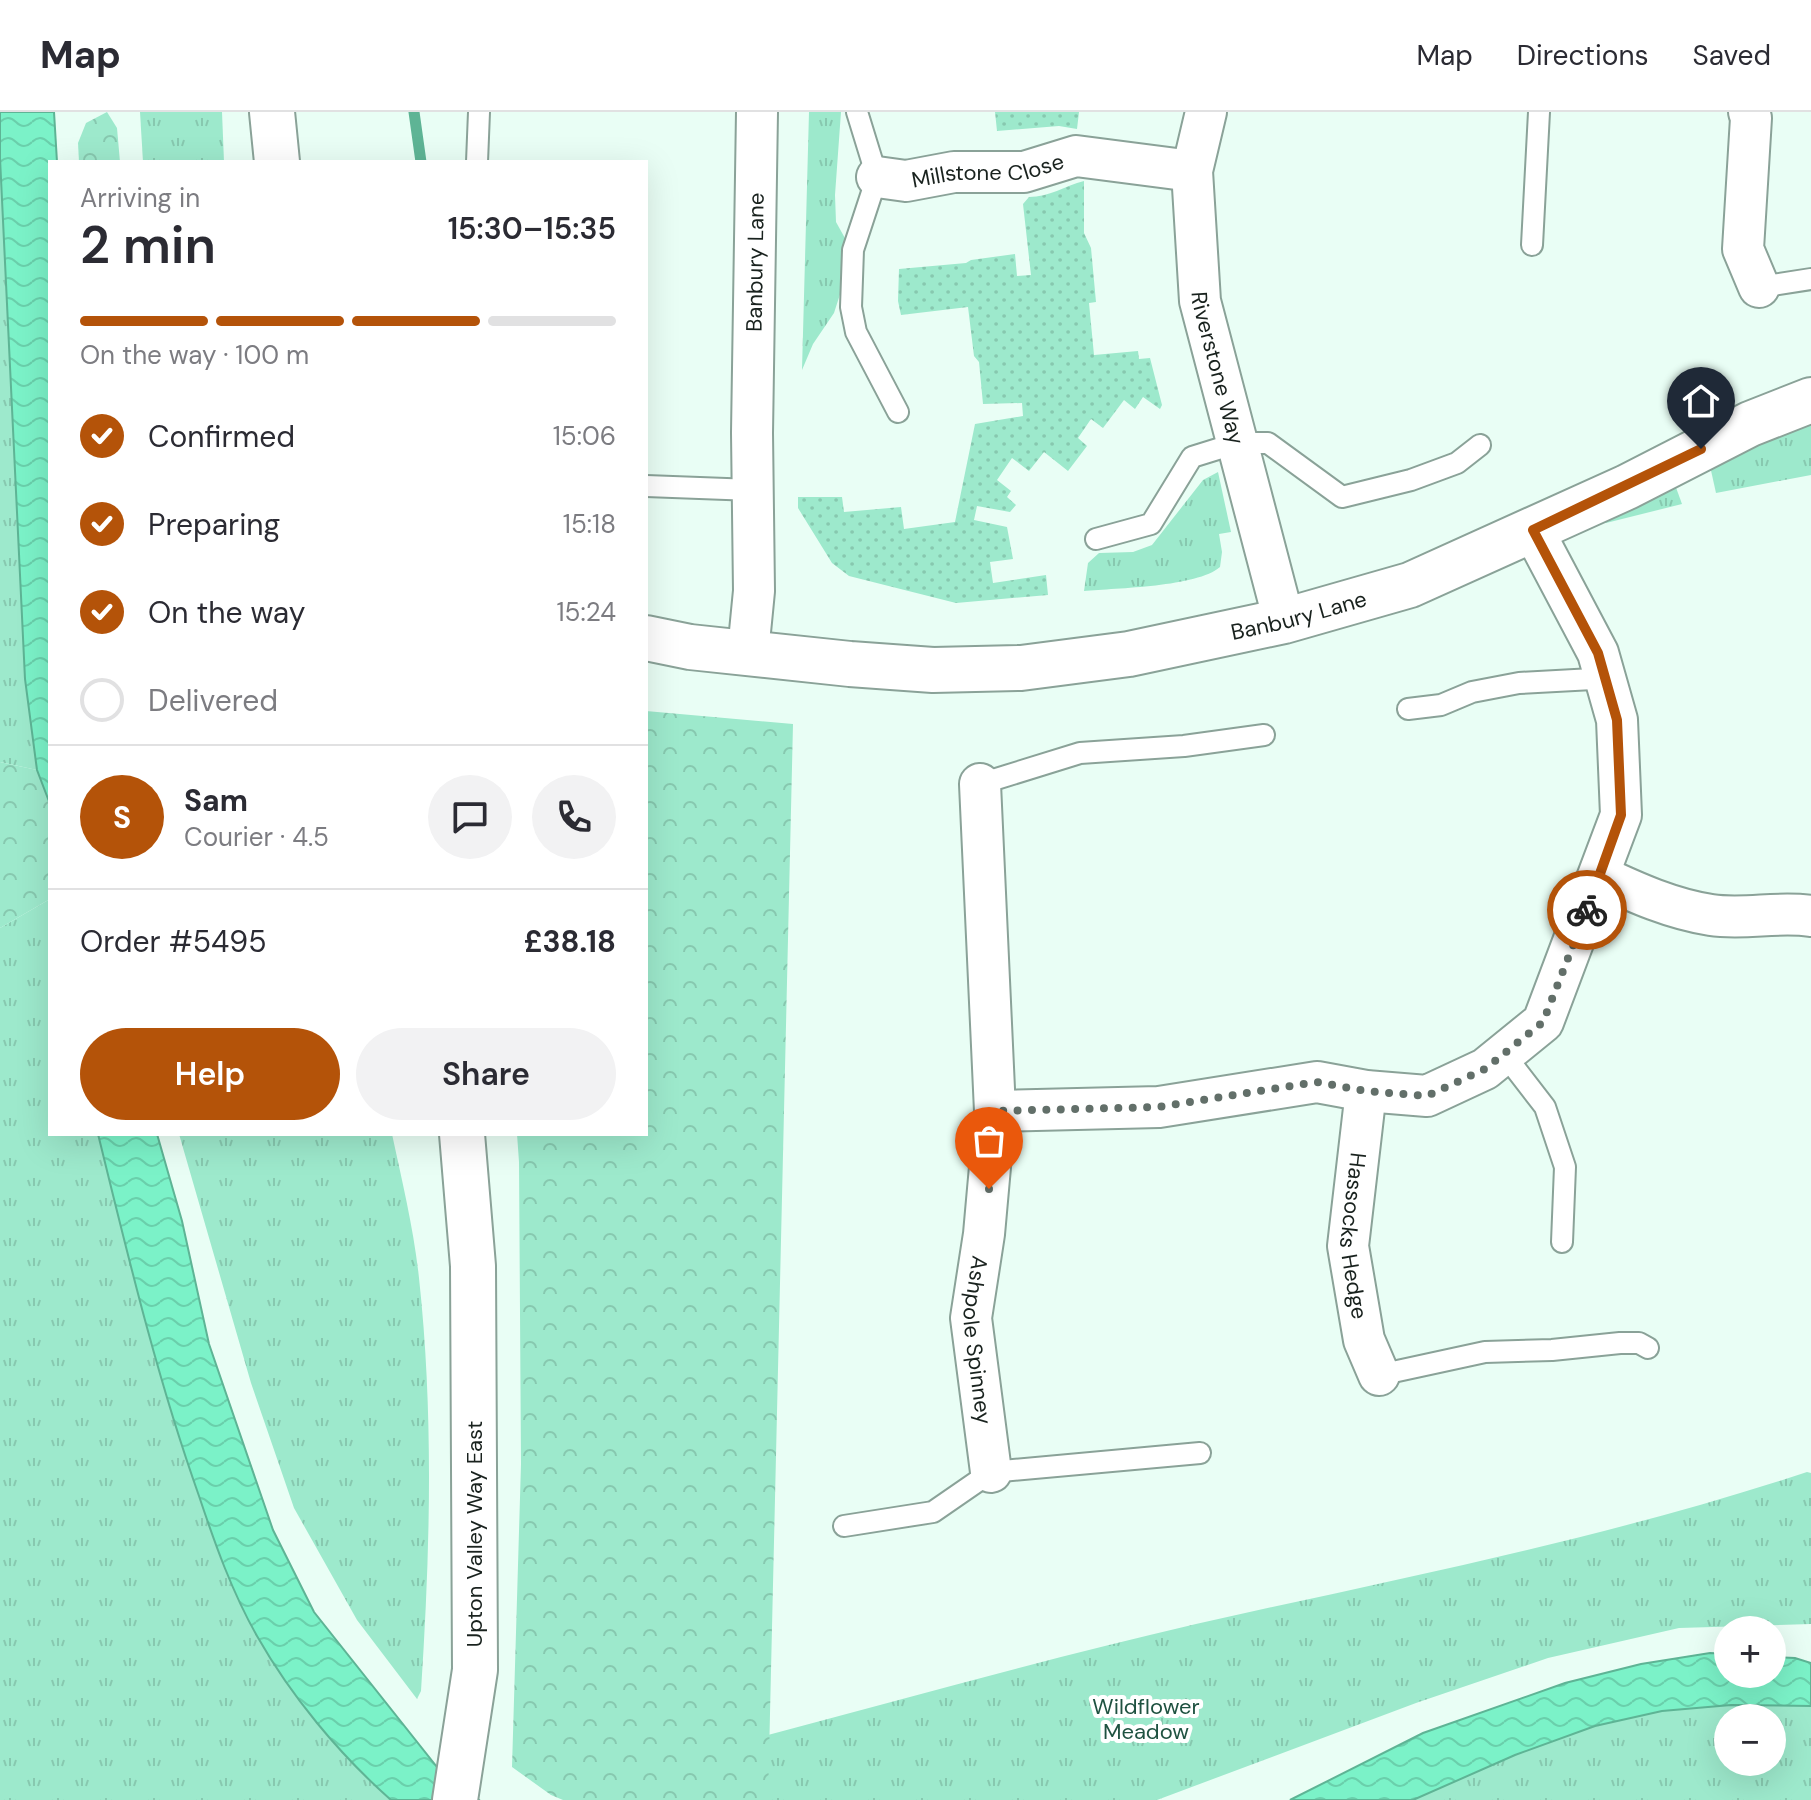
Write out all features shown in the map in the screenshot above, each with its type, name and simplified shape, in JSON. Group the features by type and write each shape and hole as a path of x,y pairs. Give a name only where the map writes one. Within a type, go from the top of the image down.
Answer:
{"street":[{"path":"272,112 277,160"},
{"name":"Banbury Lane","path":"748,652 754,591 757,112"},
{"name":"Riverstone Way","path":"1206,112 1192,171 1200,301 1284,621"},
{"path":"1749,112 1749,171 1743,249 1759,287"},
{"name":"Millstone Close","path":"877,177 906,181 954,172 1024,172 1076,156 1192,171"},
{"name":"Banbury Lane","path":"648,638 690,647 933,670 1021,668 1129,654 1284,621 1410,585 1627,487 1750,424 1811,400"},
{"path":"995,1111 1159,1107 1317,1082 1366,1091 1427,1096 1485,1069 1543,1022 1621,815 1617,720 1598,653 1533,530"},
{"name":"Ashpole Spinney","path":"980,784 995,1111 984,1234 971,1318 991,1472"},
{"path":"1600,876 1665,904 1713,915 1811,916"},
{"name":"Hassocks Hedge","path":"1366,1091 1348,1246 1364,1340 1379,1375"},
{"name":"Upton Valley Way East","path":"446,1136 473,1266"},
{"name":"Upton Valley Way East","path":"455,1800 475,1670 473,1266 462,1136"}],"lane":[{"path":"477,160 479,112"},
{"path":"857,112 877,177 853,250 851,307 856,332 898,412"},
{"path":"1532,245 1539,112"},
{"path":"1759,287 1811,279"},
{"path":"1096,539 1151,524 1192,457 1237,443 1268,443 1342,497 1411,480 1457,463 1480,445"},
{"path":"648,486 753,490"},
{"path":"1408,709 1441,705 1472,692 1519,683 1593,679 1608,688"},
{"path":"980,784 1080,753 1184,746 1264,735"},
{"path":"1504,1054 1545,1107 1565,1167 1562,1242"},
{"path":"1379,1375 1485,1352 1552,1350 1620,1343 1639,1343 1648,1348"},
{"path":"844,1526 933,1512 991,1472 1200,1453"}],"green space":[{"path":"107,112 117,128 120,160 79,160 78,143 86,123"},
{"path":"140,112 222,112 224,160 143,160"},
{"path":"809,112 841,112 836,222 846,240 843,285 834,313 813,344 802,370"},
{"path":"995,112 1079,112 1077,129 1059,126 997,131"},
{"path":"0,158 25,678 37,770 0,762"},
{"path":"1084,181 1084,233 1091,248 1096,302 1089,303 1094,355 1138,351 1139,359 1150,358 1162,405 1160,409 1143,397 1135,409 1124,400 1103,428 1091,419 1078,438 1087,446 1068,471 1044,452 1029,471 1012,458 997,480 1011,491 1007,497 1016,505 1010,512 977,506 974,520 1007,527 1013,559 990,562 993,583 1046,575 1048,595 956,603 849,576 832,563 798,508 798,497 842,497 844,512 901,507 904,529 955,522 975,424 1023,416 1022,403 983,404 979,362 974,356 968,307 901,315 899,269 966,263 1015,254 1017,276 1031,275 1023,204 1029,197"},
{"path":"1811,422 1811,475 1716,493 1710,466 1737,451"},
{"path":"1218,472 1231,532 1219,534 1222,552 1220,567 1209,574 1176,583 1084,591 1088,563 1099,553 1133,552 1152,545 1203,480"},
{"path":"1674,482 1682,504 1606,523 1603,518"},
{"path":"648,711 793,724 768,1800 563,1800 512,1767 521,1464 517,1136 648,1136"},
{"path":"0,762 37,770 48,799 48,900 0,928"},
{"path":"48,900 48,1136 99,1136 170,1407 232,1585 248,1619 285,1680 317,1723 391,1800 0,1800 0,928"},
{"path":"180,1136 392,1136 417,1260 427,1381 427,1587 421,1691 417,1699 357,1620 294,1508 251,1383"},
{"name":"Wildflower Meadow","path":"1811,1473 1811,1624 1786,1625 1786,1616 1714,1616 1714,1627 1679,1628 1548,1658 1416,1703 1157,1800 768,1800 768,1735 1142,1637 1580,1537"},
{"path":"1714,1706 1714,1776 1786,1776 1786,1706 1811,1706 1811,1800 1413,1800 1535,1746 1600,1724 1663,1711"}],"water":[{"path":"0,112 54,112 57,160 48,160 48,799 37,770 25,679"},
{"path":"99,1136 158,1136 182,1221 209,1344 273,1530 314,1612 437,1767 479,1800 391,1800 317,1723 285,1680 240,1602 211,1532 144,1316"},
{"path":"1714,1653 1714,1688 1786,1688 1786,1658 1795,1658 1811,1663 1811,1706 1714,1704 1714,1706 1662,1711 1595,1726 1515,1755 1413,1800 1290,1800 1423,1733 1565,1683 1641,1664"}],"waterway":[{"path":"414,112 421,160"}],"way so far":[{"path":"989,1189 995,1111 1159,1107 1317,1082 1366,1091 1427,1096 1485,1069 1543,1022 1587,910"}],"route":[{"path":"1587,910 1621,815 1617,720 1598,653 1533,530 1701,449"}]}
